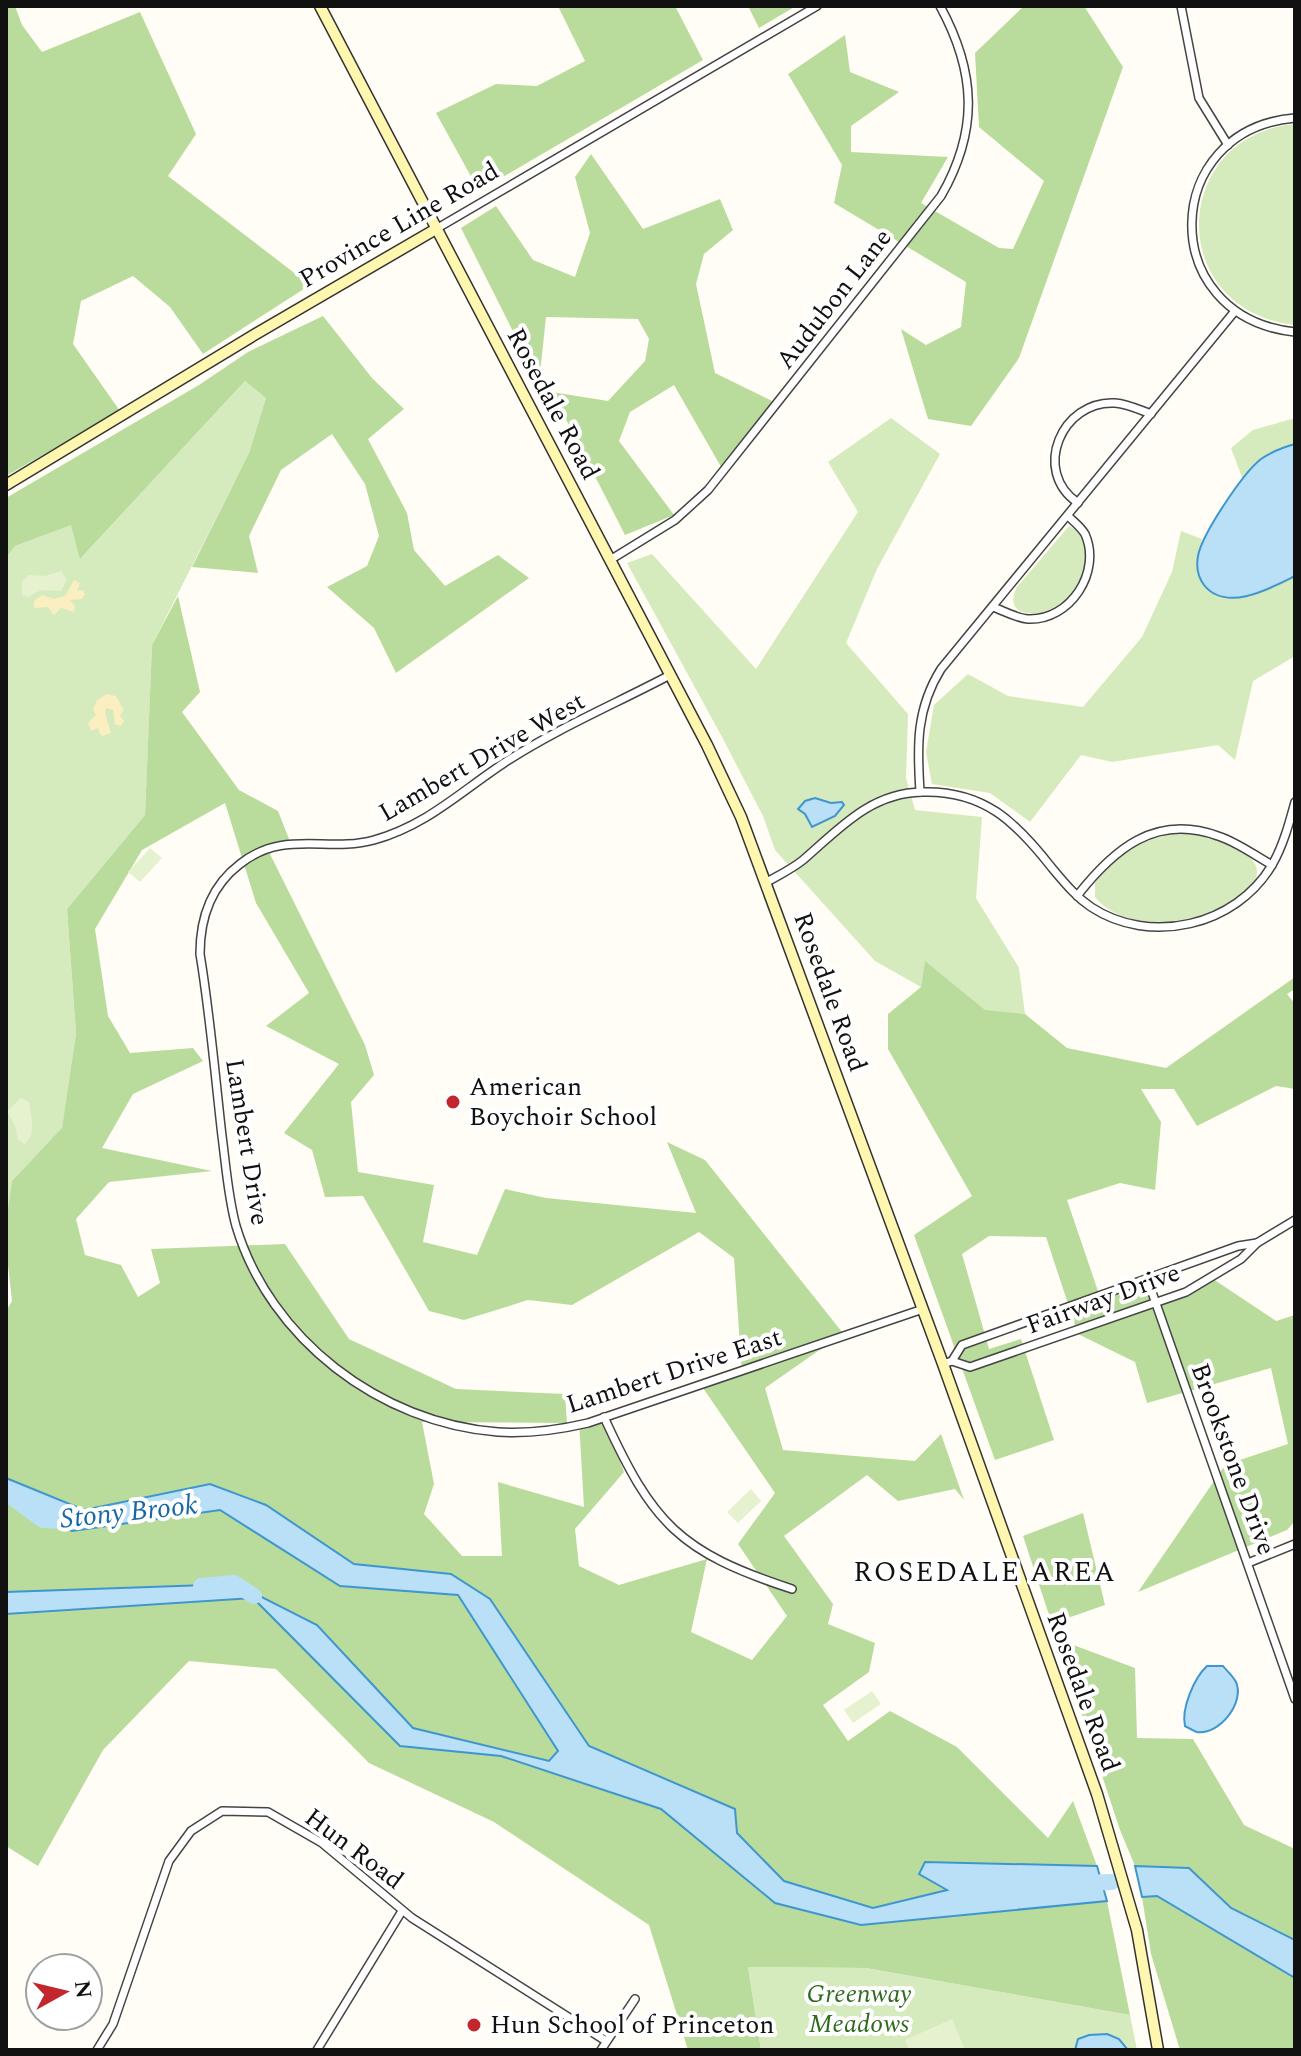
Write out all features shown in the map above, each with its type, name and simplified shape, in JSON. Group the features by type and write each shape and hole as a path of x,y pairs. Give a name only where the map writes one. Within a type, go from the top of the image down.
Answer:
{"street":[{"name":"Rosedale Road","path":"320,6 729,790 767,882 923,1309 948,1362 1118,1859 1143,1956 1158,2050"},
{"name":"Province Line Road","path":"6,485 254,335 817,6"},
{"name":"Audubon Lane","path":"610,560 675,520 708,490 941,196 959,159 968,124 969,100 959,45 940,6"},
{"path":"1181,6 1199,98 1228,145"},
{"path":"1295,118 1253,128 1228,145 1214,160 1198,188 1192,232 1205,277 1223,301 1264,326 1295,332"},
{"path":"920,792 918,736 925,700 941,669 1235,311"},
{"path":"1078,503 1061,487 1054,468 1057,444 1070,422 1092,407 1103,404 1126,405 1151,414"},
{"path":"993,607 1018,617 1039,618 1060,610 1079,592 1088,569 1088,546 1081,528 1068,516"},
{"name":"Lambert Drive West","path":"203,973 200,940 206,910 225,877 255,854 284,844 356,843 391,834 438,811 523,751 670,675"},
{"path":"767,882 801,862 862,810 894,796 920,792 959,795 993,809 1022,831 1077,896 1103,914 1145,926 1177,926 1207,919 1236,904 1262,880 1284,839 1295,802"},
{"path":"1077,896 1123,846 1167,830 1183,829 1216,835 1272,865"},
{"name":"Lambert Drive","path":"203,973 230,1198 246,1253 277,1308"},
{"name":"Fairway Drive","path":"1257,1243 1238,1246 962,1345 948,1362 970,1367 1156,1304 1203,1282 1295,1220"},
{"name":"Brookstone Drive","path":"1147,1278 1295,1699"},
{"name":"Lambert Drive East","path":"277,1308 301,1337 345,1375 373,1393 424,1416 475,1429 521,1433 566,1428 604,1417 923,1309"},
{"path":"604,1417 635,1482 669,1526 717,1561 792,1589"},
{"path":"1248,1563 1295,1544"},
{"name":"Hun Road","path":"97,2050 113,2024 169,1861 191,1831 222,1811 268,1812 322,1843 402,1911 606,2041"},
{"path":"317,2050 402,1911"},
{"path":"601,2050 635,1999"}],"green space":[{"path":"6,6 15,6 22,25 42,52 140,12 196,134 168,176 310,285 203,354 170,307 133,276 81,301 73,344 120,411 6,476"},
{"path":"558,6 675,6 703,60 479,191 436,113 496,84 537,86 585,61"},
{"path":"748,6 796,6 759,28"},
{"path":"1024,6 1084,6 1123,67 1019,358 971,426 928,419 901,329 926,345 961,327 966,282 834,203 842,165 788,74 845,35 850,72 899,92 851,126 851,152 948,157 921,203 999,248 1013,249 1044,181 979,127 975,53"},
{"path":"1295,124 1295,325 1252,313 1222,289 1204,258 1199,223 1206,188 1224,158 1254,135"},
{"path":"591,154 643,229 720,199 733,230 704,254 696,284 715,373 772,401 754,435 724,472 674,385 630,412 619,441 674,515 625,535 552,392 608,401 645,361 649,339 638,319 546,317 539,383 461,228 496,206 533,260 575,277 590,233 575,177"},
{"path":"323,316 372,378 404,409 368,439 407,513 414,550 445,586 498,555 529,578 396,673 374,628 327,587 367,566 379,536 365,484 332,434 281,470 249,536 258,573 192,567 249,453 266,398 245,381 80,559 71,525 15,546 6,558 6,498 199,385 248,352"},
{"path":"245,381 266,398 249,453 152,645 145,815 67,909 76,1033 62,1129 12,1181 6,1221 6,558 15,546 72,524 81,558"},
{"path":"891,418 940,454 877,569 846,643 908,714 906,778 915,810 982,817 976,898 1019,968 1025,1014 985,1011 925,962 921,987 875,961 775,850 763,816 627,563 652,554 756,669 858,512 828,462"},
{"path":"1295,418 1295,444 1261,460 1243,480 1231,448 1253,430"},
{"path":"1069,526 1082,538 1086,557 1081,578 1071,595 1057,606 1042,612 1028,613 1018,609 1013,601 1017,587"},
{"path":"1181,531 1202,539 1197,560 1292,578 1295,576 1295,656 1253,681 1235,760 1218,745 1112,762 1081,755 1030,822 990,793 932,784 926,752 934,705 968,674 1008,696 1083,707 1142,637 1172,572"},
{"path":"61,571 67,580 61,591 41,590 28,597 22,595 22,582 28,575 45,576"},
{"path":"178,596 200,692 182,712 239,790 278,811 291,844 267,848 365,1045 374,1075 351,1102 358,1172 434,1185 423,1242 477,1255 505,1189 546,1198 696,1213 667,1142 705,1160 846,1337 818,1351 765,1388 783,1450 915,1461 941,1434 964,1500 955,1489 898,1501 867,1475 784,1536 833,1604 828,1624 875,1643 869,1672 823,1705 848,1741 890,1711 957,1747 1048,1838 1073,1801 1097,1866 925,1862 948,1890 873,1908 784,1881 737,1833 735,1809 589,1746 490,1599 451,1574 354,1564 266,1505 210,1484 84,1510 6,1478 6,1311 12,1301 6,1221 12,1181 62,1128 76,1033 67,909 145,815 152,645","holes":["225,803 256,903 309,993 266,1026 339,1064 284,1133 312,1150 325,1197 363,1196 429,1311 464,1320 528,1300 572,1305 699,1232 734,1258 742,1374 703,1388 775,1493 738,1544 787,1616 752,1660 691,1632 707,1559 619,1585 579,1566 575,1529 624,1472 602,1415 579,1421 584,1507 498,1482 502,1556 462,1556 424,1514 434,1484 422,1422 567,1423 565,1394 456,1389 349,1339 285,1244 151,1249 160,1283 138,1297 121,1265 85,1255 76,1219 109,1182 212,1171 102,1148 133,1094 203,1061 193,1048 130,1053 108,1016 95,929 142,850"]},
{"path":"1187,834 1221,842 1251,859 1256,877 1246,892 1227,905 1201,916 1172,921 1142,921 1116,913 1095,897 1095,883 1124,854 1159,837"},
{"path":"150,848 162,858 140,882 128,872"},
{"path":"925,961 985,1010 1025,1014 1067,1048 1166,1068 1295,977 1295,989 1287,994 1295,1004 1295,1089 1276,1086 1197,1126 1174,1089 1141,1089 1161,1122 1155,1190 1120,1183 1067,1200 1099,1294 1150,1278 1160,1305 1213,1279 1276,1321 1295,1315 1295,1521 1287,1530 1138,1592 1225,1465 1288,1444 1271,1368 1147,1403 1135,1362 1078,1334 1046,1237 989,1236 962,1254 989,1349 1021,1339 1054,1440 995,1460 914,1235 972,1196 888,1049 888,1014 921,987"},
{"path":"21,1098 29,1102 32,1124 25,1144 18,1140 7,1111"},
{"path":"751,1489 761,1501 738,1523 727,1512"},
{"path":"6,1502 72,1531 220,1510 340,1586 458,1595 558,1751 550,1761 413,1728 317,1625 236,1584 6,1592"},
{"path":"1083,1513 1105,1605 1062,1620 1068,1643 1135,1668 1137,1738 1193,1739 1244,1825 1295,1849 1295,1940 1231,1908 1189,1868 1135,1866 1120,1830 1023,1536"},
{"path":"253,1598 400,1746 501,1756 661,1809 775,1903 861,1925 1107,1901 1130,2015 866,1968 748,1967 761,2050 688,2050 649,1925 494,1822 369,1763 276,1669 189,1661 103,1750 38,1866 6,1846 6,1614"},
{"path":"872,1691 881,1704 853,1723 844,1710"},
{"path":"1157,1896 1295,1978 1295,2050 1180,2050 1151,1954 1142,1897"},
{"name":"Greenway Meadows","path":"748,1967 866,1968 1130,2015 1137,2050 761,2050"},
{"path":"952,2019 965,2050 909,2050 905,2040"}],"sand":[{"path":"74,580 80,583 77,591 83,590 85,594 82,599 70,600 75,606 74,612 61,608 54,615 48,607 34,608 34,601 42,595 54,599 65,596"},
{"path":"107,694 116,696 124,710 120,715 124,721 121,726 115,724 113,710 106,708 111,733 103,736 98,728 91,731 88,723 96,715 93,709 97,700"}],"water":[{"path":"1295,444 1295,576 1249,596 1224,597 1213,593 1202,582 1197,568 1198,556 1207,534 1224,504 1253,466 1269,454"},
{"path":"815,798 831,803 842,802 844,805 835,816 812,827 805,814 798,809 805,801"},
{"path":"6,1478 84,1510 210,1484 266,1505 354,1564 451,1574 490,1599 589,1746 735,1809 737,1833 784,1881 873,1908 947,1890 919,1874 925,1862 1097,1866 1107,1901 861,1925 775,1903 661,1809 501,1756 400,1746 253,1598 6,1614 6,1592 236,1584 317,1625 413,1728 549,1761 558,1751 458,1595 340,1586 220,1510 72,1531 6,1502"},
{"path":"1207,1666 1223,1666 1236,1682 1237,1699 1222,1723 1206,1732 1197,1732 1185,1726 1185,1711 1193,1686"},
{"path":"1135,1866 1189,1868 1231,1908 1295,1940 1295,1978 1157,1896 1142,1897"},
{"path":"1107,2034 1119,2039 1128,2050 1075,2050 1078,2039"}],"waterway":[{"name":"Stony Brook","path":"6,1493 43,1520 69,1521"},
{"name":"Stony Brook","path":"201,1586 234,1583 254,1596"},
{"name":"Stony Brook","path":"1082,1883 1112,1882"}],"place":[{"name":"American Boychoir School","path":"453,1102"},
{"name":"Hun School of Princeton","path":"474,2025"}],"district":[{"name":"ROSEDALE AREA","path":"985,1572"}]}
